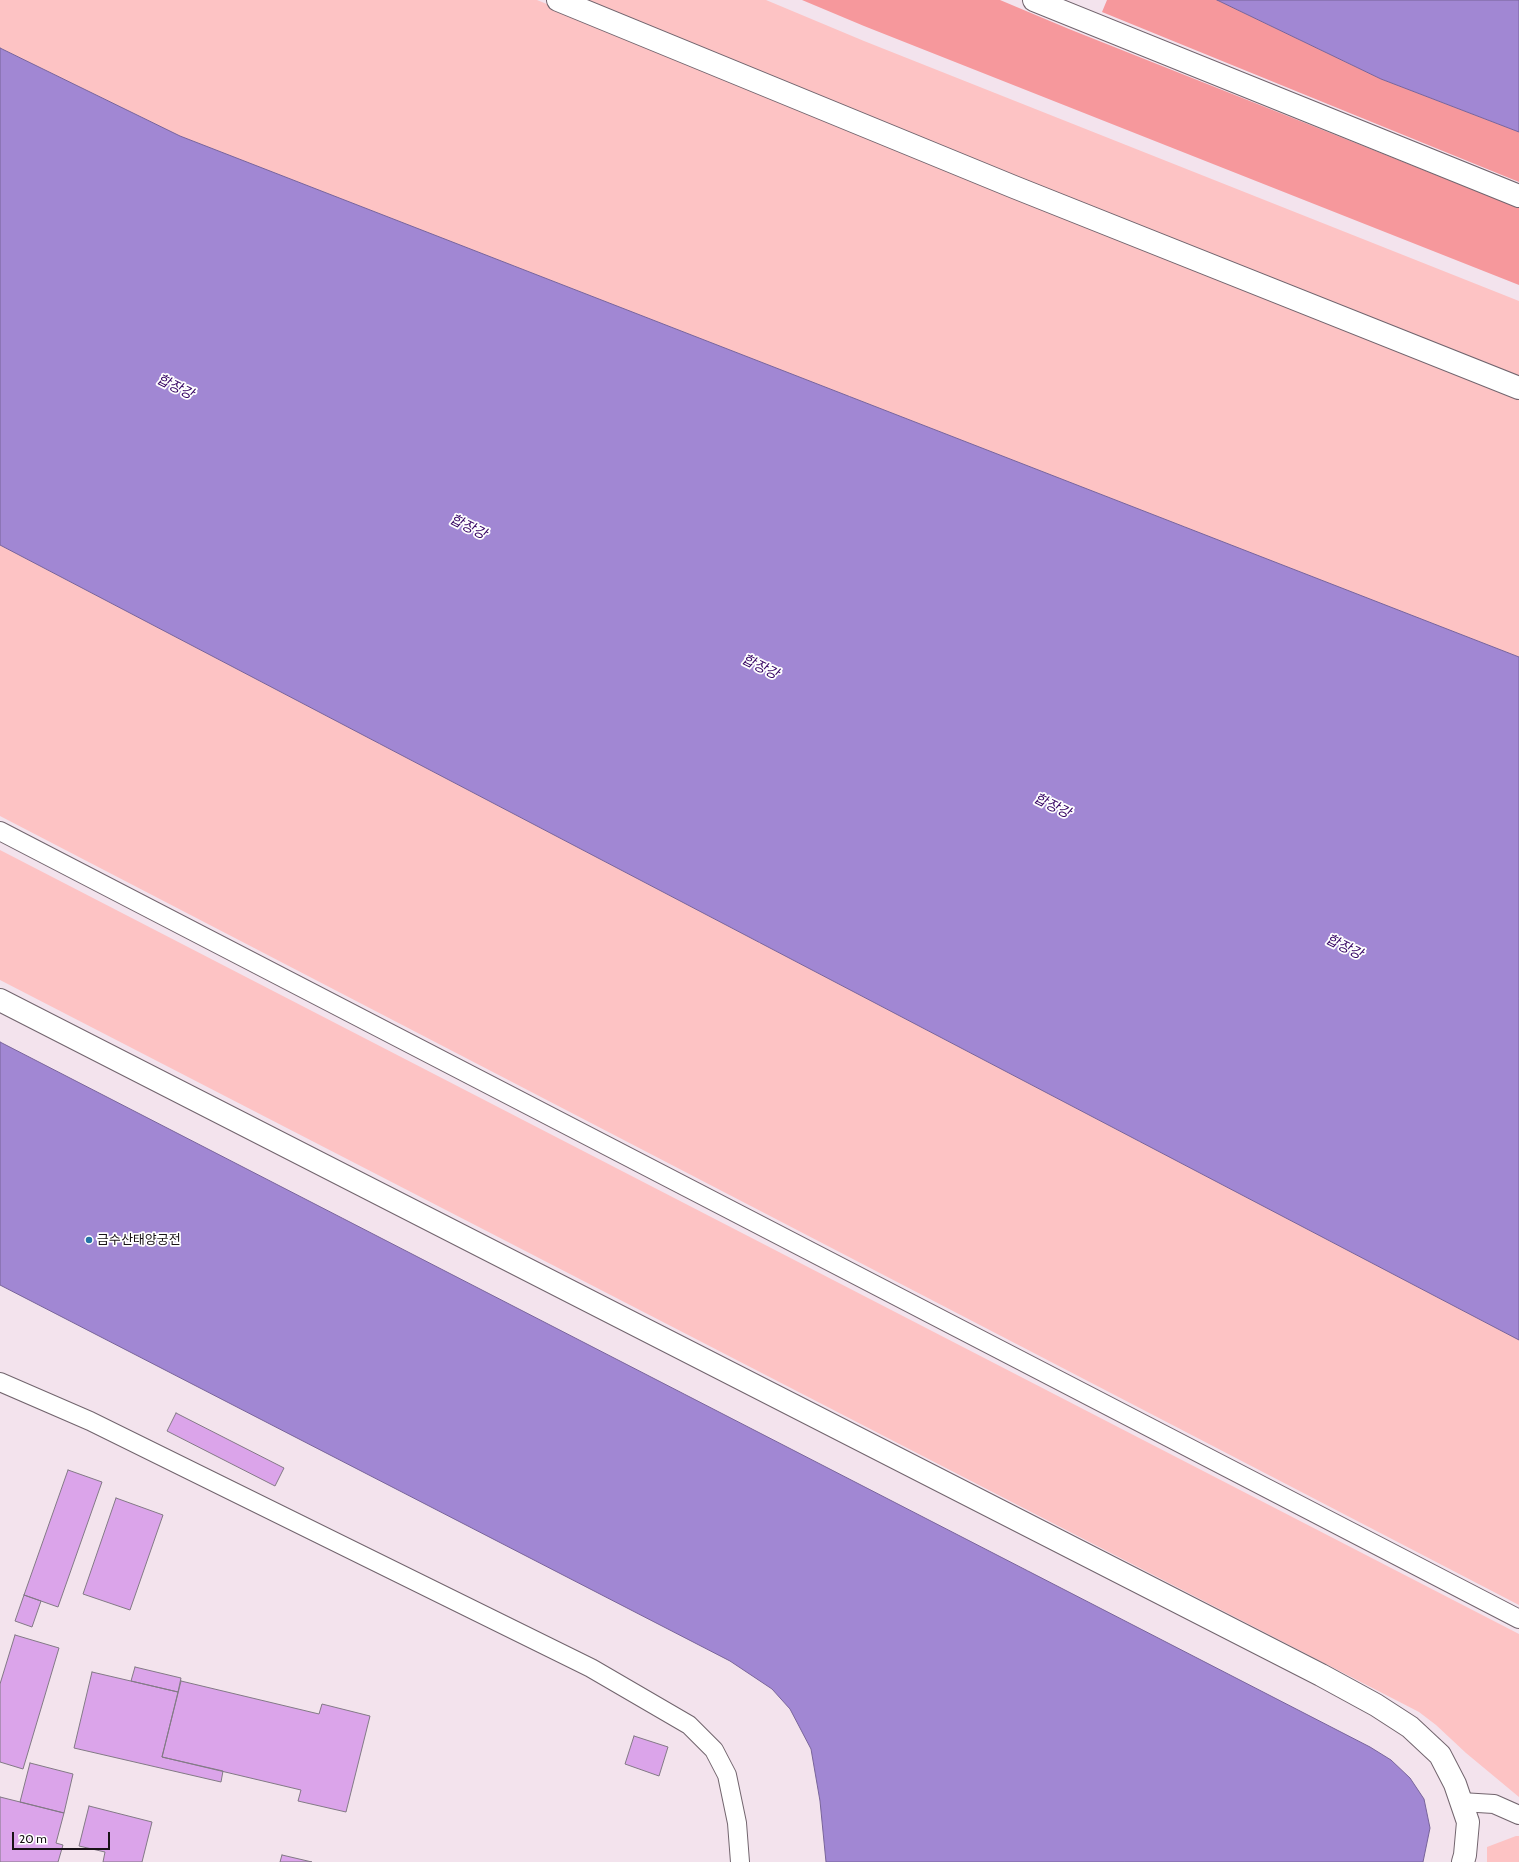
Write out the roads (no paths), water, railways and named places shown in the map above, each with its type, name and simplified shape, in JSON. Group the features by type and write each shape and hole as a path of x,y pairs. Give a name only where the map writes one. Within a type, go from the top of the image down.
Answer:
{"street":[{"path":"558,0 1022,190 1519,388"},
{"path":"1034,0 1078,8 1519,196"},
{"path":"0,1000 1321,1675 1376,1705 1410,1727 1440,1755 1455,1784 1468,1822 1463,1862"}],"lane":[{"path":"0,831 1519,1619"},
{"path":"0,1382 90,1422 590,1668 689,1725 714,1750 727,1775 737,1823 740,1862"},
{"path":"1461,1802 1494,1804 1519,1815"}],"water":[{"path":"1217,0 1519,0 1519,132 1381,79"},
{"name":"합장강","path":"0,48 180,136 1519,657 1519,1340 0,545"},
{"path":"0,1042 1370,1747 1391,1760 1410,1778 1424,1799 1430,1828 1423,1862 826,1862 820,1801 811,1749 790,1709 772,1689 730,1661 0,1285"}],"place":[{"name":"금수산태양궁전","path":"89,1240"}]}
